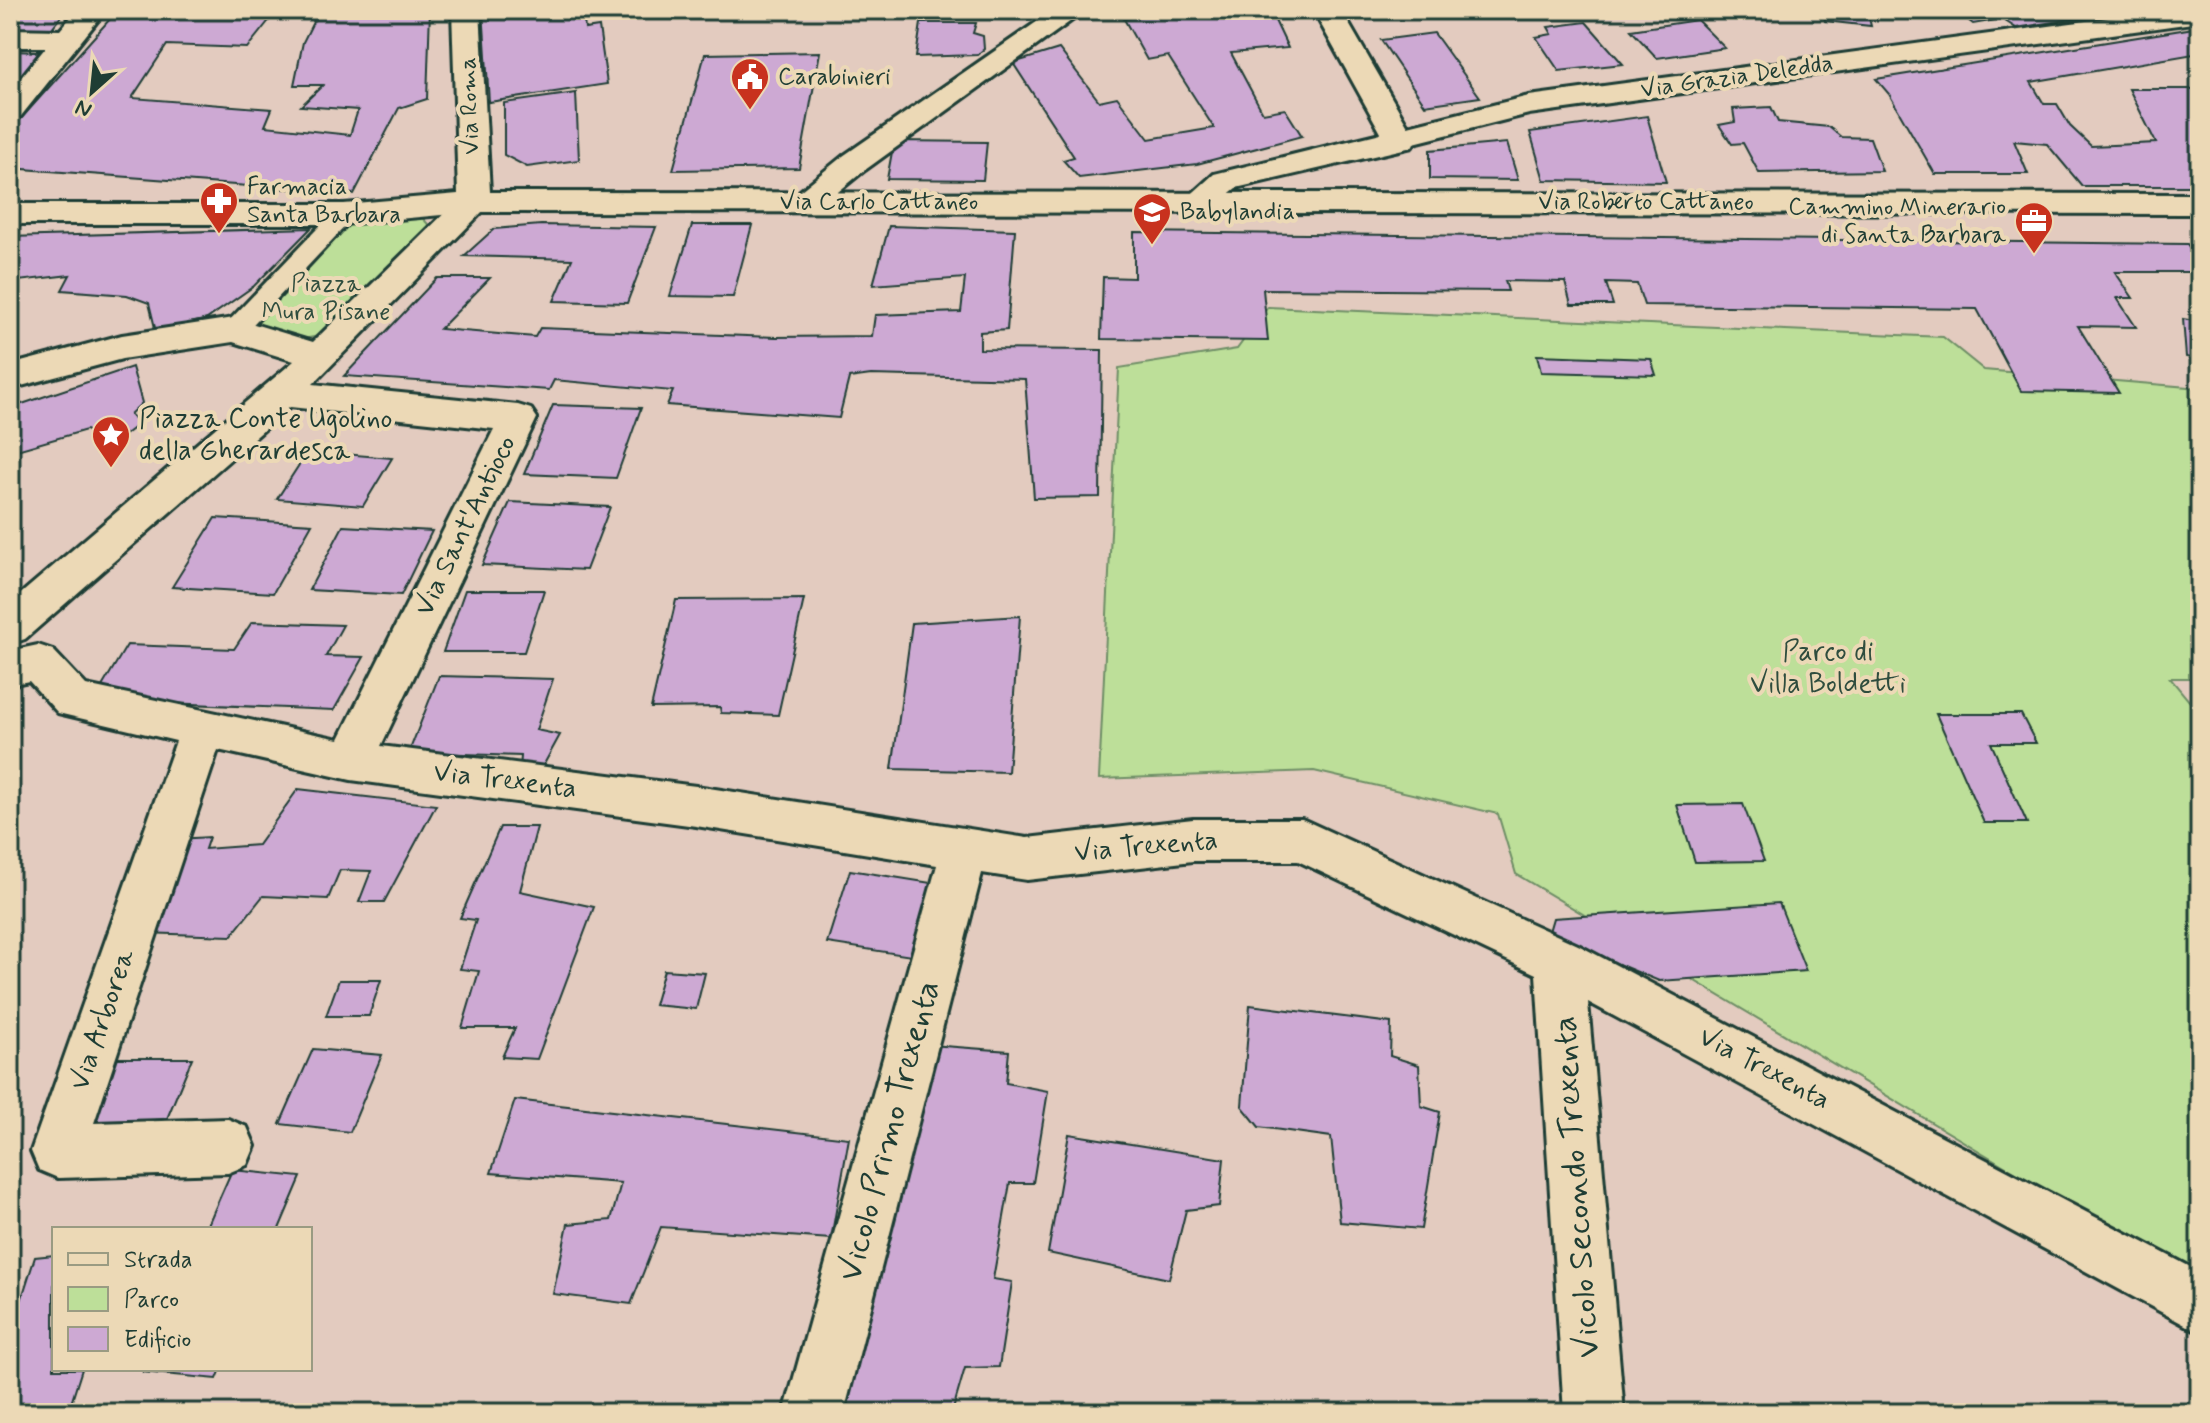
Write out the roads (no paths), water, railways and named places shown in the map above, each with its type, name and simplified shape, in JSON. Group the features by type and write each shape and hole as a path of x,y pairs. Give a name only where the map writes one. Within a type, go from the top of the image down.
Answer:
{"street":[{"path":"10,110 92,10"},
{"name":"Via Roma","path":"466,10 474,202"},
{"path":"806,202 867,154 1072,10"},
{"path":"1327,10 1401,140"},
{"name":"Via Grazia Deledda","path":"1201,200 1225,181 1401,140 1529,105 2200,14"},
{"path":"10,38 68,39"},
{"path":"1280,168 1284,201"},
{"name":"Via Carlo Cattaneo","path":"10,214 344,214 474,202 1284,201"},
{"name":"Via Roberto Cattaneo","path":"1284,201 2200,204"},
{"path":"10,627 282,394 474,202"},
{"path":"10,377 122,347 234,330 322,357"},
{"name":"Via Sant'Antioco","path":"282,394 518,418 351,761"},
{"name":"Via Trexenta","path":"10,668 38,662 73,700 351,761 696,806 1027,859 1193,840 1302,840 1560,961 2071,1231 2200,1304"},
{"name":"Via Arborea","path":"203,728 58,1151 228,1146"},
{"name":"Vicolo Primo Trexenta","path":"814,1413 965,849"},
{"name":"Vicolo Secondo Trexenta","path":"1560,961 1594,1413"}],"lane":[{"path":"234,330 344,214"}],"place":[{"name":"Carabinieri","path":"750,111"},
{"name":"Farmacia Santa Barbara","path":"219,235"},
{"name":"Babylandia","path":"1152,246"},
{"name":"Cammino Minerario di Santa Barbara","path":"2034,255"},
{"name":"Piazza Conte Ugolino della Gherardesca","path":"111,469"}],"park label":[{"name":"Piazza Mura Pisane","path":"326,298"},
{"name":"Parco di Villa Boldetti","path":"1828,668"}]}
